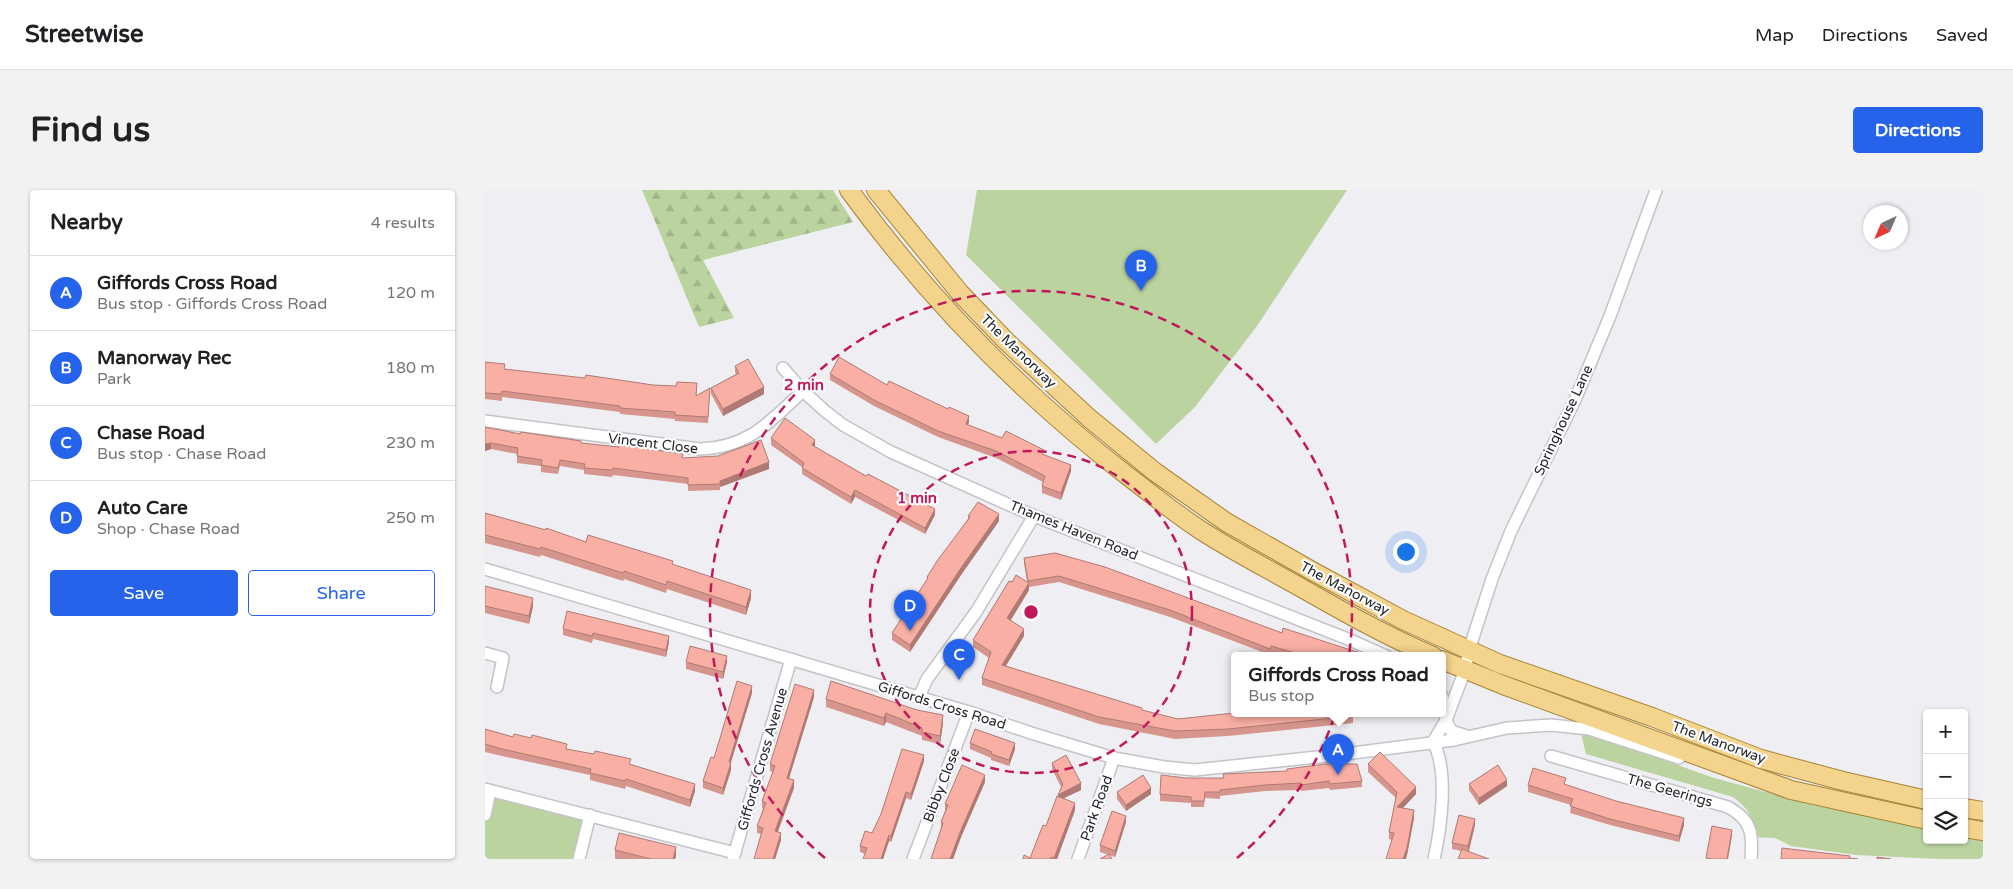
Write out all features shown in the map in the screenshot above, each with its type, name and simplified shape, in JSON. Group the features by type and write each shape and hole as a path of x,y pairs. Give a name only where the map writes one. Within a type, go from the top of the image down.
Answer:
{"main road":[{"name":"The Manorway","path":"849,190 871,220 927,287 969,333 1086,442 1203,532 1409,650"},
{"name":"The Manorway","path":"876,190 960,293 1006,341 1089,418 1155,472 1226,522 1403,620 1499,664 1652,717 1761,759 1843,782 1923,799"},
{"name":"The Manorway","path":"1446,662 1791,790 1923,819"},
{"path":"1968,809 1983,811"},
{"path":"1968,829 1983,831"}],"street":[{"name":"Springhouse Lane","path":"1433,742 1446,720 1465,670 1469,650 1492,579 1511,531 1575,400 1610,316 1656,190"},
{"name":"Thames Haven Road","path":"783,368 803,391 843,425 891,452 1034,516 1377,652"},
{"name":"Vincent Close","path":"485,421 700,449 719,449 747,439 761,429 803,391"},
{"path":"919,697 927,679 976,612 1034,516"},
{"name":"Giffords Cross Road","path":"485,568 969,712 1115,758 1164,768 1195,770 1345,754 1467,737 1507,728 1570,725 1589,728 1653,750 1791,790"},
{"path":"485,653 503,658 497,686"},
{"name":"Giffords Cross Avenue","path":"734,856 791,659"},
{"name":"Bibby Close","path":"913,859 969,712"},
{"path":"1446,717 1451,731 1467,737"},
{"path":"1433,742 1438,751 1442,795 1440,829 1434,859"},
{"name":"The Geerings","path":"1551,756 1728,807 1739,813 1751,831 1751,859"},
{"name":"Park Road","path":"1078,859 1115,758"},
{"path":"485,815 488,790 590,815 734,856"},
{"path":"579,859 590,815"}],"green space":[{"path":"642,190 833,190 853,222 703,260 734,318 699,327"},
{"path":"977,190 1347,190 1257,326 1195,407 1156,444 966,255"},
{"path":"1580,730 1711,777 1813,805 1923,827 1923,844 1968,844 1968,836 1983,839 1983,859 1856,855 1791,846 1775,838 1754,837 1747,810 1733,797 1586,754"},
{"path":"490,791 590,815 579,859 485,859 485,815"}],"building":[{"path":"839,357 887,385 889,381 948,409 949,407 969,416 966,424 1002,438 1006,431 1044,450 1042,454 1071,465 1061,493 1042,486 1045,476 996,451 938,431 874,400 830,374"},
{"path":"748,359 764,387 723,409 711,388 739,373 735,366"},
{"path":"485,362 505,364 504,369 585,378 586,375 653,385 676,386 677,382 697,383 696,396 710,388 708,417 675,415 675,412 620,408 620,406 502,391 502,394 485,393"},
{"path":"785,418 815,440 812,445 866,476 868,474 935,509 925,528 855,490 851,497 802,468 804,463 771,438"},
{"path":"485,427 520,434 521,432 581,441 581,443 619,447 619,445 683,454 682,458 718,456 761,440 769,462 720,481 720,484 688,485 688,478 613,468 612,470 584,468 585,464 560,460 558,468 541,465 542,460 517,456 518,448 491,443 485,444"},
{"path":"978,502 999,514 910,645 892,633 937,561 970,517 968,516"},
{"path":"485,513 546,530 546,528 586,542 588,535 673,561 672,564 751,590 746,607 667,581 666,585 541,547 540,549 485,535"},
{"path":"1055,553 1105,567 1282,633 1283,628 1357,652 1291,652 1271,646 1270,649 1170,610 1059,576 1028,581 1024,558"},
{"path":"1016,575 1029,583 1007,618 1024,629 1002,665 1142,708 1142,710 1178,719 1231,713 1231,717 1343,717 1228,729 1175,731 1099,717 982,678 991,652 973,640 1009,581 1012,582"},
{"path":"485,586 533,598 529,616 485,606"},
{"path":"567,611 669,636 666,650 593,633 592,636 563,629"},
{"path":"690,646 727,656 723,672 686,662"},
{"path":"737,681 752,686 723,788 703,781 711,757 714,758"},
{"path":"831,681 917,710 943,715 940,736 922,732 922,728 886,713 884,718 826,699"},
{"path":"795,684 814,690 787,778 794,780 775,831 781,833 773,859 754,859 763,828 757,826 766,803 762,801 775,766 770,764"},
{"path":"485,729 513,737 514,734 531,738 532,735 567,744 566,749 594,754 595,751 631,759 629,764 695,784 690,800 626,779 625,781 590,773 591,769 485,744"},
{"path":"975,729 1015,743 1009,760 991,754 992,752 970,743"},
{"path":"902,749 924,755 911,794 906,792 881,859 863,859 867,848 860,846 865,831 872,833 881,814"},
{"path":"1380,752 1416,787 1397,807 1414,810 1403,859 1386,859 1394,833 1389,832 1397,792 1368,764"},
{"path":"1066,755 1081,783 1058,795 1063,784 1052,763"},
{"path":"1326,764 1357,764 1362,781 1330,784 1329,781 1301,785 1301,783 1265,785 1220,790 1220,792 1205,792 1204,801 1191,801 1191,797 1160,794 1161,775 1186,778 1224,778 1223,774 1287,771 1287,769"},
{"path":"962,765 985,775 950,859 931,859 943,823 941,822 948,805 945,804"},
{"path":"1498,765 1507,780 1479,798 1469,784"},
{"path":"1533,768 1566,778 1564,784 1616,801 1684,818 1679,836 1610,819 1570,806 1573,799 1528,785"},
{"path":"1143,775 1151,788 1126,805 1117,792"},
{"path":"1057,796 1075,803 1054,858 1023,859 1024,855 1030,858 1043,825 1046,826"},
{"path":"1112,811 1126,816 1115,851 1100,845"},
{"path":"1459,815 1475,819 1468,846 1452,843"},
{"path":"1712,826 1732,830 1727,859 1706,858"},
{"path":"619,833 676,847 673,859 651,859 615,850"},
{"path":"1782,848 1850,856 1849,858 1858,859 1781,859"},
{"path":"1462,849 1489,859 1458,859"},
{"path":"1109,854 1112,859 1100,859"}],"place":[{"name":"Manorway Rec","path":"1141,291"},
{"name":"Auto Care","path":"910,631"},
{"name":"Chase Road","path":"959,680"},
{"name":"Giffords Cross Road","path":"1338,775"}]}
